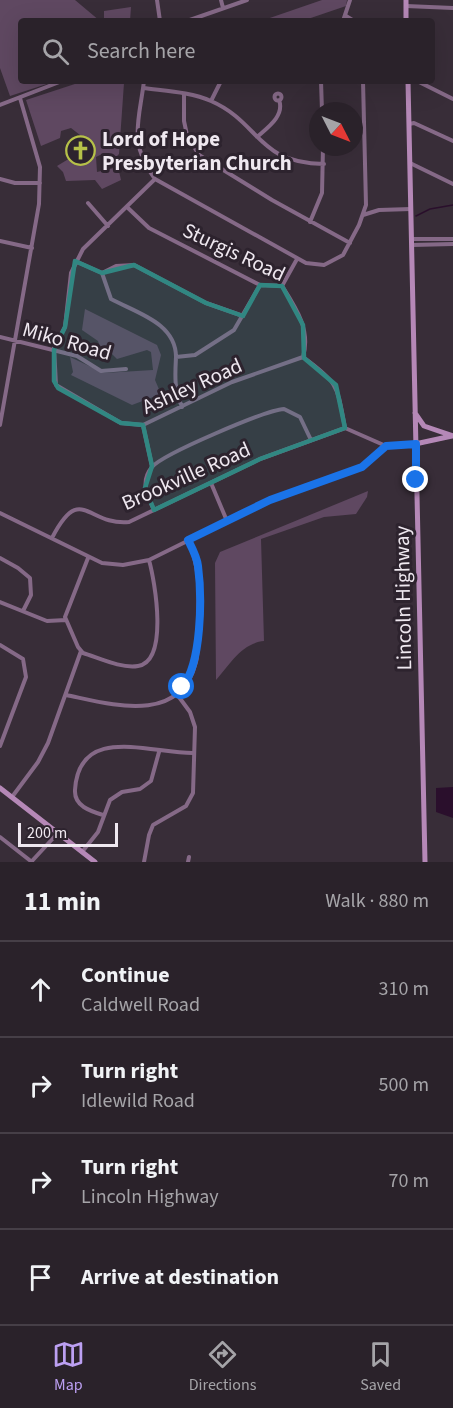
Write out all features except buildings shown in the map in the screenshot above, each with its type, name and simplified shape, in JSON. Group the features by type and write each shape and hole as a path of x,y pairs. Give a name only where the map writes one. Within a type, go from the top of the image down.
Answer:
{"main road":[{"name":"Lincoln Highway","path":"408,84 425,861"},
{"path":"415,412 424,426 453,436"},
{"path":"416,444 453,436"},
{"path":"0,788 94,862"}],"street":[{"path":"157,0 160,18"},
{"path":"220,0 223,8"},
{"path":"195,18 247,0"},
{"path":"349,18 346,16 350,0"},
{"path":"406,3 453,8"},
{"path":"0,105 55,84"},
{"path":"144,84 137,142 143,163 155,179 297,259 312,265 329,264 343,255 366,205 363,84"},
{"path":"212,101 220,84"},
{"path":"321,84 322,102"},
{"path":"423,84 453,99"},
{"path":"143,88 212,101 236,117 279,156 302,163 324,164"},
{"path":"184,94 183,114 186,128 199,155 310,222 350,243"},
{"path":"0,425 32,248 40,183 36,149 20,98"},
{"path":"257,138 277,117 281,105 279,100"},
{"path":"409,124 414,123 453,141"},
{"path":"310,222 322,193 324,156"},
{"path":"410,163 453,184"},
{"path":"0,179 15,183 40,183"},
{"path":"155,179 128,208 83,249 75,261 102,273 111,299 161,326 172,335 176,357 174,386 182,407"},
{"path":"88,203 108,226"},
{"path":"366,205 379,210"},
{"name":"Sturgis Road","path":"128,208 149,228 260,285 282,286 300,314 303,325 303,357"},
{"path":"363,214 379,210 411,209"},
{"path":"412,242 453,239"},
{"path":"0,240 32,248"},
{"path":"412,242 453,244"},
{"path":"282,286 297,259"},
{"name":"Ashley Road","path":"75,261 64,327 54,350 54,381 58,388 121,423 143,425 232,382 303,357"},
{"path":"102,273 116,266 134,265 206,303 243,316"},
{"path":"176,357 195,356 234,330 260,285"},
{"name":"Miko Road","path":"0,338 77,356 100,371 126,369"},
{"path":"303,357 325,373 336,385 345,428 386,446 416,444"},
{"path":"0,382 8,384"},
{"path":"152,466 223,430 279,410 289,411 300,417 311,440"},
{"path":"143,425 152,466 145,488 154,510"},
{"name":"Brookville Road","path":"52,538 63,518 74,510 84,510 108,520 125,523 260,459 345,428"},
{"path":"0,513 88,558 114,565 148,560 270,500 362,467 386,446"},
{"path":"211,483 227,521"},
{"path":"66,695 136,708 154,705 176,693 189,677 197,654 199,581 198,563 188,540"},
{"path":"0,558 30,578 31,595 23,612"},
{"path":"88,558 65,613 66,620 81,651 102,660 135,667 153,658 157,599 148,560"},
{"path":"0,602 47,621 66,620"},
{"path":"0,645 23,659 27,673 0,746"},
{"path":"12,798 43,752 81,651"},
{"path":"144,862 153,825 181,810 190,800 193,786 193,719 176,693"},
{"path":"103,815 86,809 75,795 76,785 90,756 101,748 114,745 159,752 194,753"},
{"path":"82,852 98,832 107,805 117,794 140,789 151,781 159,752"},
{"path":"0,837 32,862 57,834"}],"highlighted area":[{"path":"75,261 102,273 134,265 206,303 243,316 260,285 282,286 303,325 304,358 336,385 345,428 260,459 154,510 145,488 152,466 143,425 121,423 58,388 54,381 54,350 65,327"}],"shaded area":[{"path":"0,0 75,0 96,18 18,18 18,84 47,84 10,96 0,68"},
{"path":"322,0 347,0 346,6 311,18 270,18"},
{"path":"131,7 130,18 104,18 104,11"},
{"path":"75,84 124,84 119,154 114,159 102,154 96,157 97,172 118,167 121,180 102,189 95,180 66,181 63,172 57,166 85,149 80,135 71,128 61,131 60,138 41,146 26,100"},
{"path":"85,309 157,345 161,355 155,380 161,394 132,405 71,375 73,372 70,357 104,373 153,370 151,352 147,350 117,359 112,354 101,351 98,341 82,330"},
{"path":"368,491 367,497 356,514 324,517 261,539 264,641 243,650 216,680 215,563 220,552"},
{"path":"453,787 453,818 436,812 436,788"}],"waterway":[{"path":"416,216 430,209 453,205"}],"place":[{"name":"Lord of Hope Presbyterian Church","path":"81,151"}],"route":[{"path":"182,687 193,670 197,654 198,563 188,540 270,500 362,467 386,446 416,444 416,480"}]}
